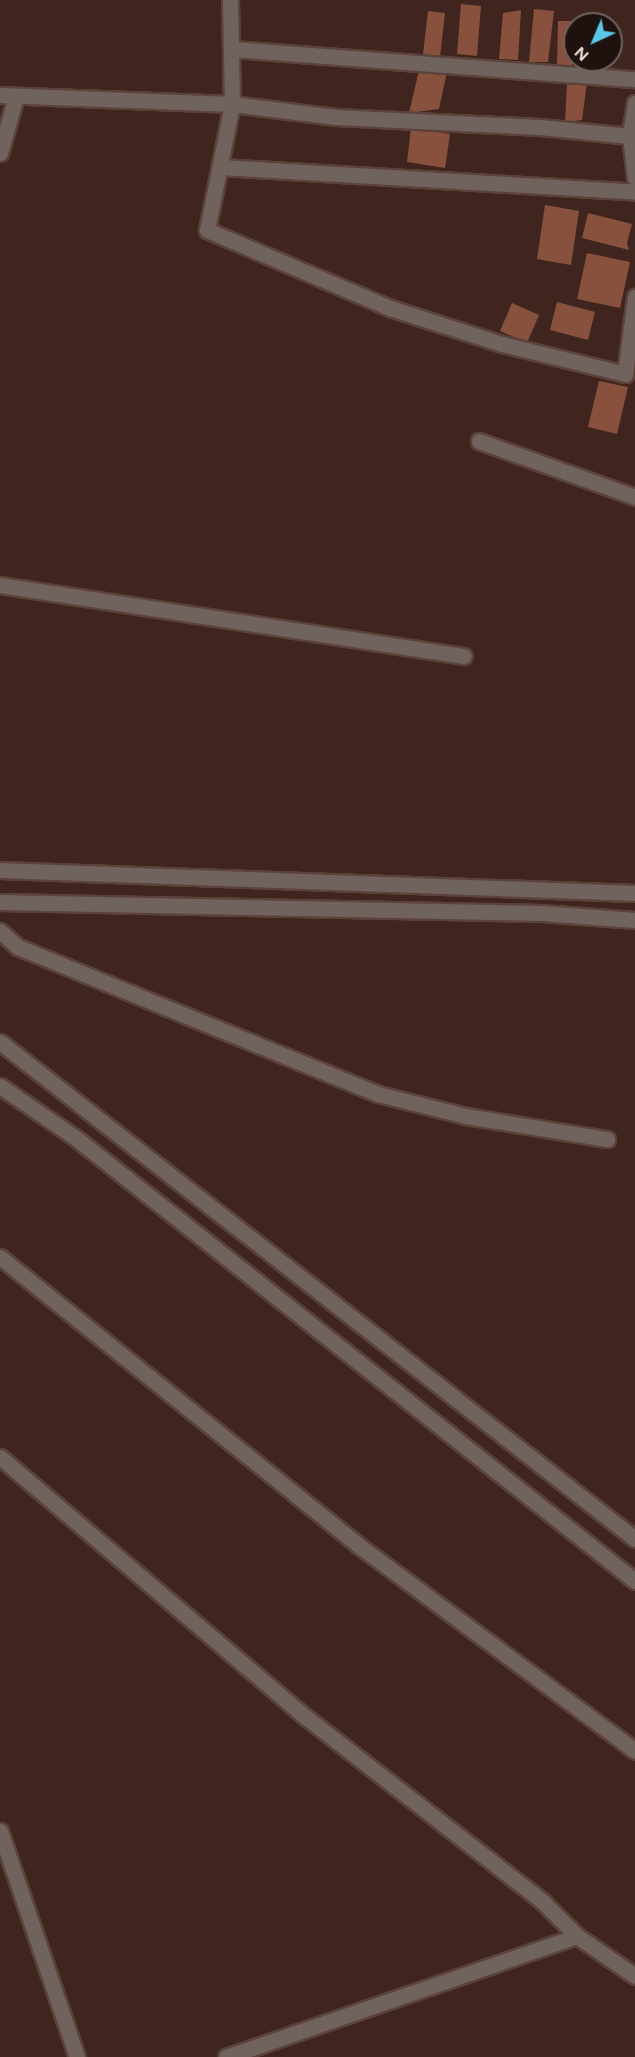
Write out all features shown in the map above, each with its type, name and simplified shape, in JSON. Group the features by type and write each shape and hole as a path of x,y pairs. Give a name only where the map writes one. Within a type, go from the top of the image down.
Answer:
{"street":[{"path":"230,0 233,49 232,104 207,230 390,308 502,344 630,376 635,297"},
{"path":"233,49 635,79"},
{"path":"0,153 8,95 232,104 336,117 540,127 630,136"},
{"path":"635,103 630,136 635,178"},
{"path":"220,166 635,192"},
{"path":"479,441 635,497"},
{"path":"0,585 464,656"},
{"path":"0,870 635,893"},
{"path":"0,902 542,913 635,920"},
{"path":"0,932 18,947 378,1094 466,1116 607,1139"},
{"path":"0,1042 635,1539"},
{"path":"0,1086 77,1139 635,1581"},
{"path":"0,1257 358,1545 635,1751"},
{"path":"0,1457 307,1718 543,1902 577,1936 635,1976"},
{"path":"0,1831 4,1856 77,2057"},
{"path":"226,2057 577,1936"}],"building":[{"path":"461,4 481,6 477,56 457,54"},
{"path":"534,9 554,11 548,62 529,62"},
{"path":"521,10 518,60 499,59 503,13"},
{"path":"428,11 445,13 440,57 423,54"},
{"path":"558,21 563,21 563,66 557,66"},
{"path":"420,66 447,72 439,109 409,113"},
{"path":"587,82 582,120 565,122 567,84"},
{"path":"411,128 450,134 445,168 407,162"},
{"path":"545,205 579,211 571,265 537,259"},
{"path":"588,213 632,224 627,243 629,250 582,238"},
{"path":"587,253 630,262 620,308 577,299"},
{"path":"557,302 595,312 588,340 550,330"},
{"path":"512,303 539,315 527,343 500,331"},
{"path":"599,381 628,387 617,434 588,427"}]}
